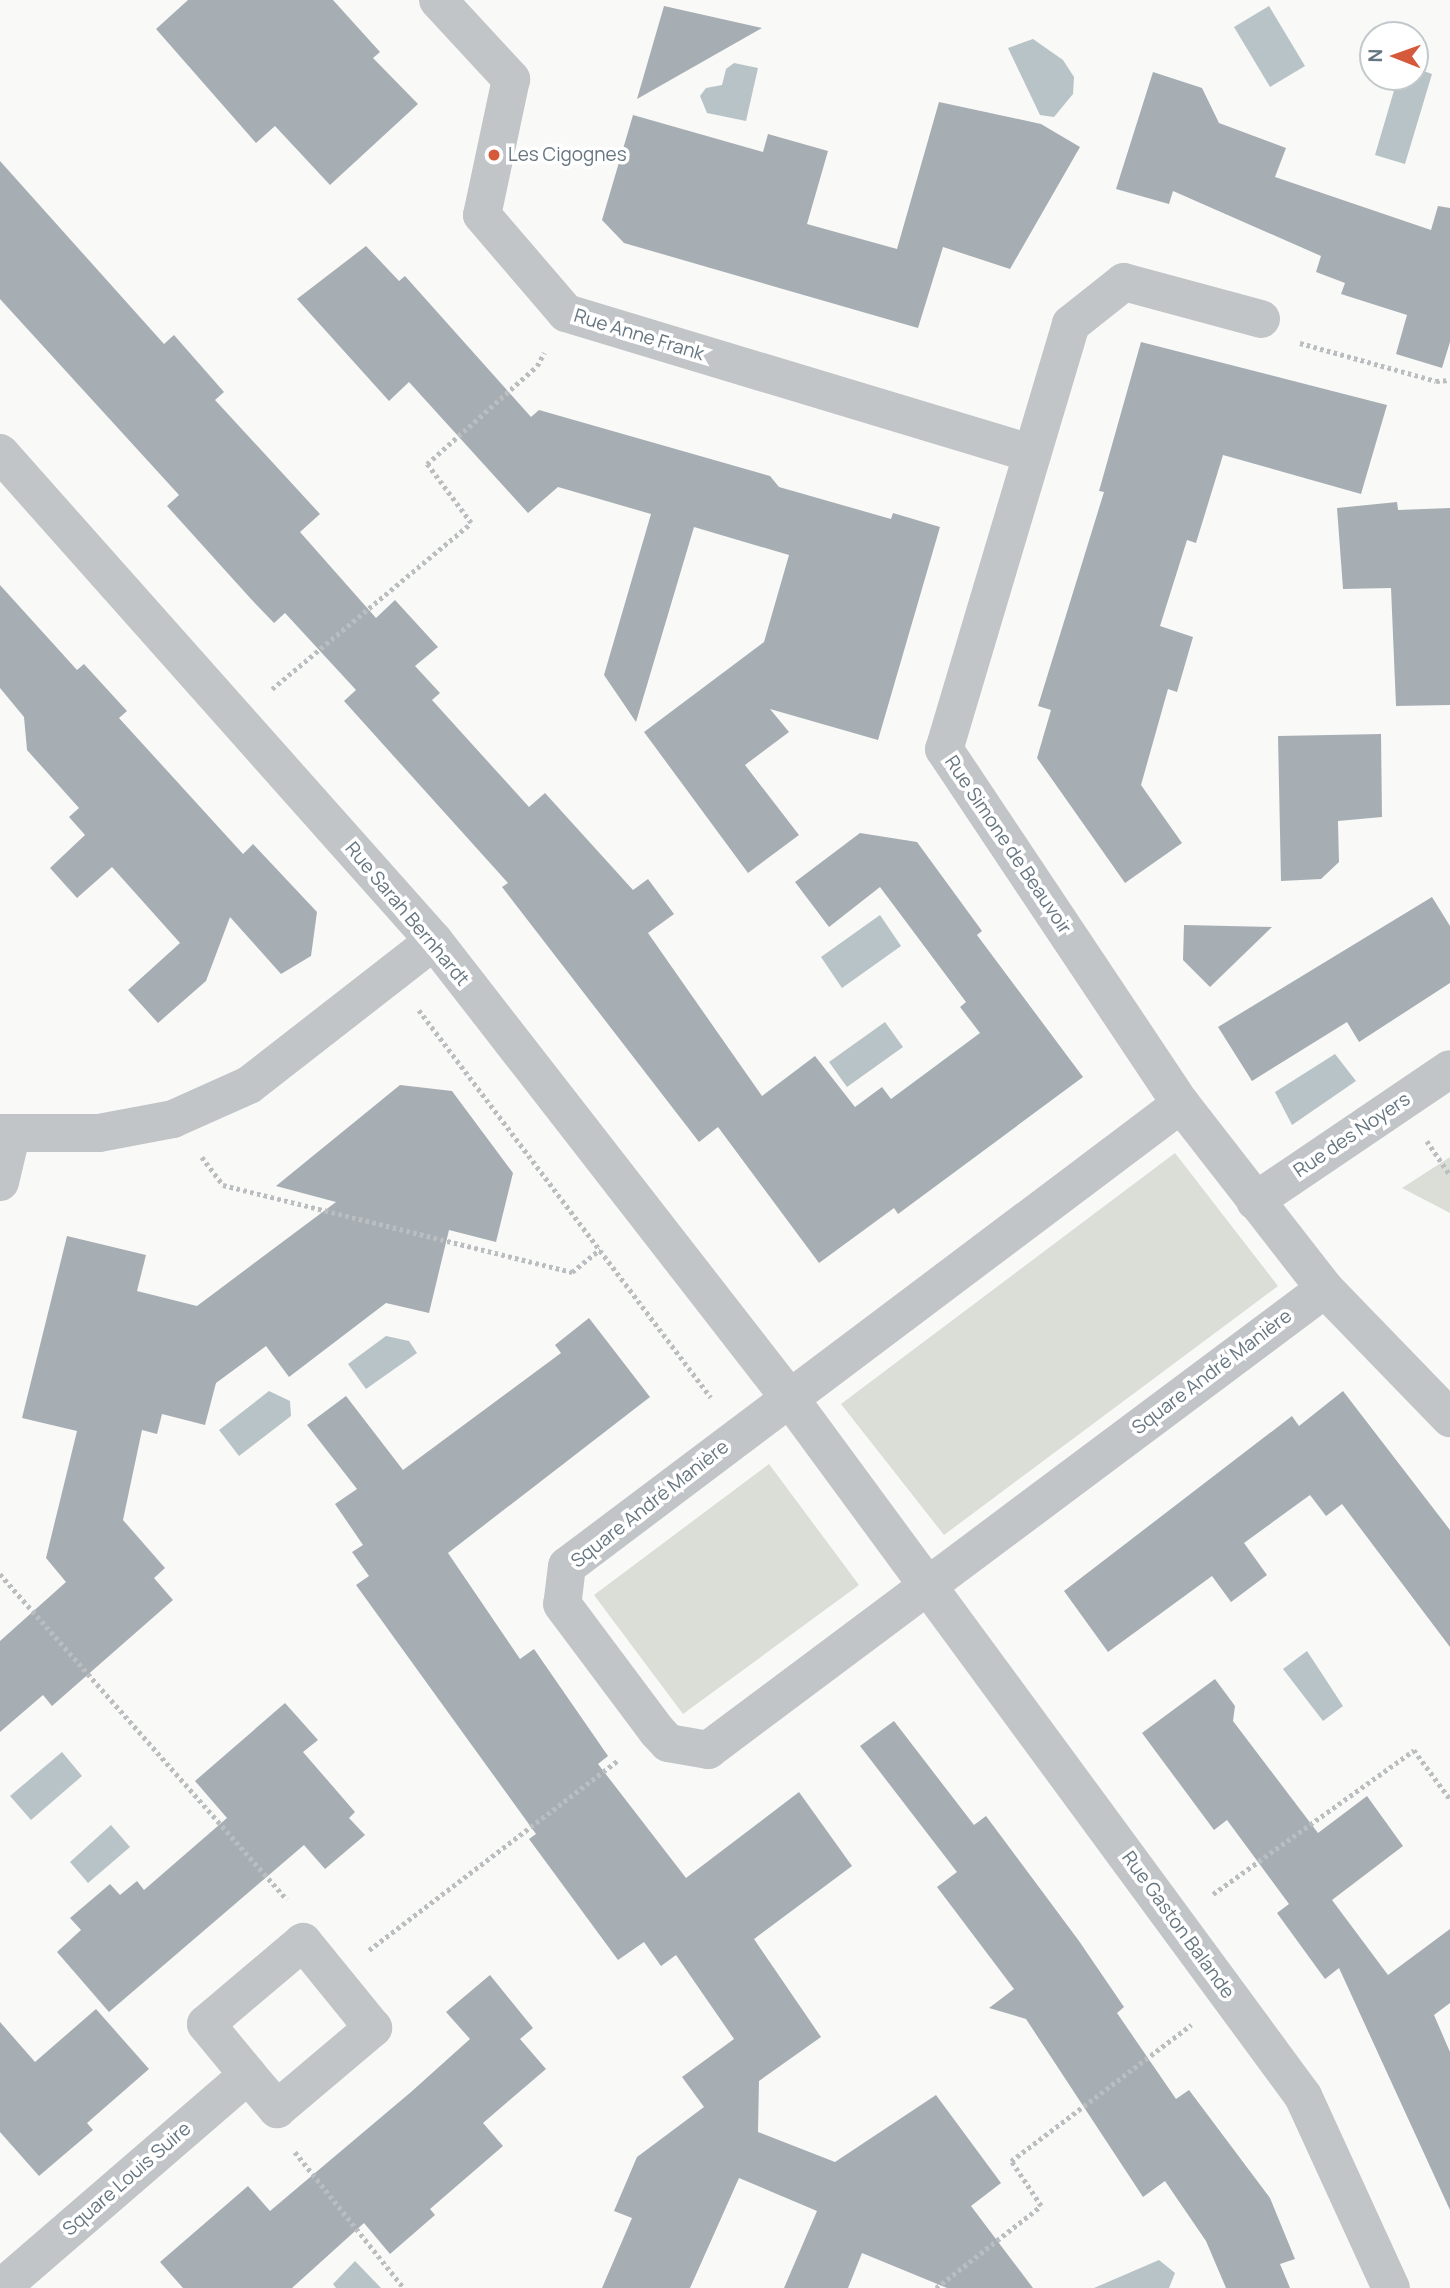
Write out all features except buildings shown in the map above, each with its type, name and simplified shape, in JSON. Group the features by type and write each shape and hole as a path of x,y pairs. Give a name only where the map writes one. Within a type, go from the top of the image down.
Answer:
{"street":[{"name":"Rue Anne Frank","path":"438,0 511,79 482,215 566,313 1032,454"},
{"name":"Rue Simone de Beauvoir","path":"1261,319 1124,282 1071,324 944,749 1181,1104 1325,1289 1450,1418"},
{"name":"Rue Sarah Bernhardt","path":"0,453 433,941 788,1396 929,1584"},
{"path":"0,1182 6,1135 99,1133 173,1119 249,1085 393,975 433,941"},
{"name":"Rue des Noyers","path":"1255,1201 1450,1069"},
{"name":"Square André Manière","path":"1181,1104 788,1396 567,1566 562,1605 657,1731 668,1743 708,1750 1325,1289"},
{"name":"Rue Gaston Balande","path":"929,1584 1303,2096 1391,2288"},
{"path":"303,1942 333,1979 373,2028 277,2109 206,2024 303,1942"},
{"name":"Square Louis Suire","path":"5,2284 248,2075"}],"path":[{"path":"237,718 471,523 427,464 537,366 566,313"},
{"path":"1261,319 1288,340 1436,381 1450,380"},
{"path":"393,975 739,1434"},
{"path":"173,1119 223,1185 572,1272 600,1249"},
{"path":"0,1574 289,1901 303,1942"},
{"path":"333,1979 657,1731"},
{"path":"1175,1922 1414,1750 1450,1799"},
{"path":"936,2288 1041,2206 1011,2161 1229,1996"},
{"path":"277,2109 290,2147 404,2288"}],"shaded area":[{"path":"1269,6 1305,66 1270,87 1234,27"},
{"path":"1033,39 1063,60 1074,77 1073,94 1054,117 1040,115 1008,48"},
{"path":"734,63 758,68 746,121 707,113 700,96 706,88 722,85 726,69"},
{"path":"1394,91 1427,91 1405,164 1375,155"},
{"path":"880,915 901,946 842,988 821,957"},
{"path":"885,1022 903,1047 847,1087 829,1062"},
{"path":"1335,1054 1356,1081 1292,1125 1275,1092"},
{"path":"1175,1153 1278,1286 944,1535 841,1404"},
{"path":"1450,1157 1450,1213 1402,1188"},
{"path":"386,1336 409,1341 417,1353 366,1389 348,1364"},
{"path":"269,1391 290,1401 291,1416 239,1456 219,1430"},
{"path":"769,1464 859,1585 683,1714 594,1595"},
{"path":"1307,1651 1343,1706 1323,1721 1283,1669"},
{"path":"62,1752 82,1776 31,1820 10,1796"},
{"path":"111,1825 130,1847 88,1883 70,1862"},
{"path":"1159,2260 1175,2273 1169,2288 1094,2288"},
{"path":"355,2261 381,2288 336,2288 333,2284"}],"place":[{"name":"Les Cigognes","path":"494,155"}]}
